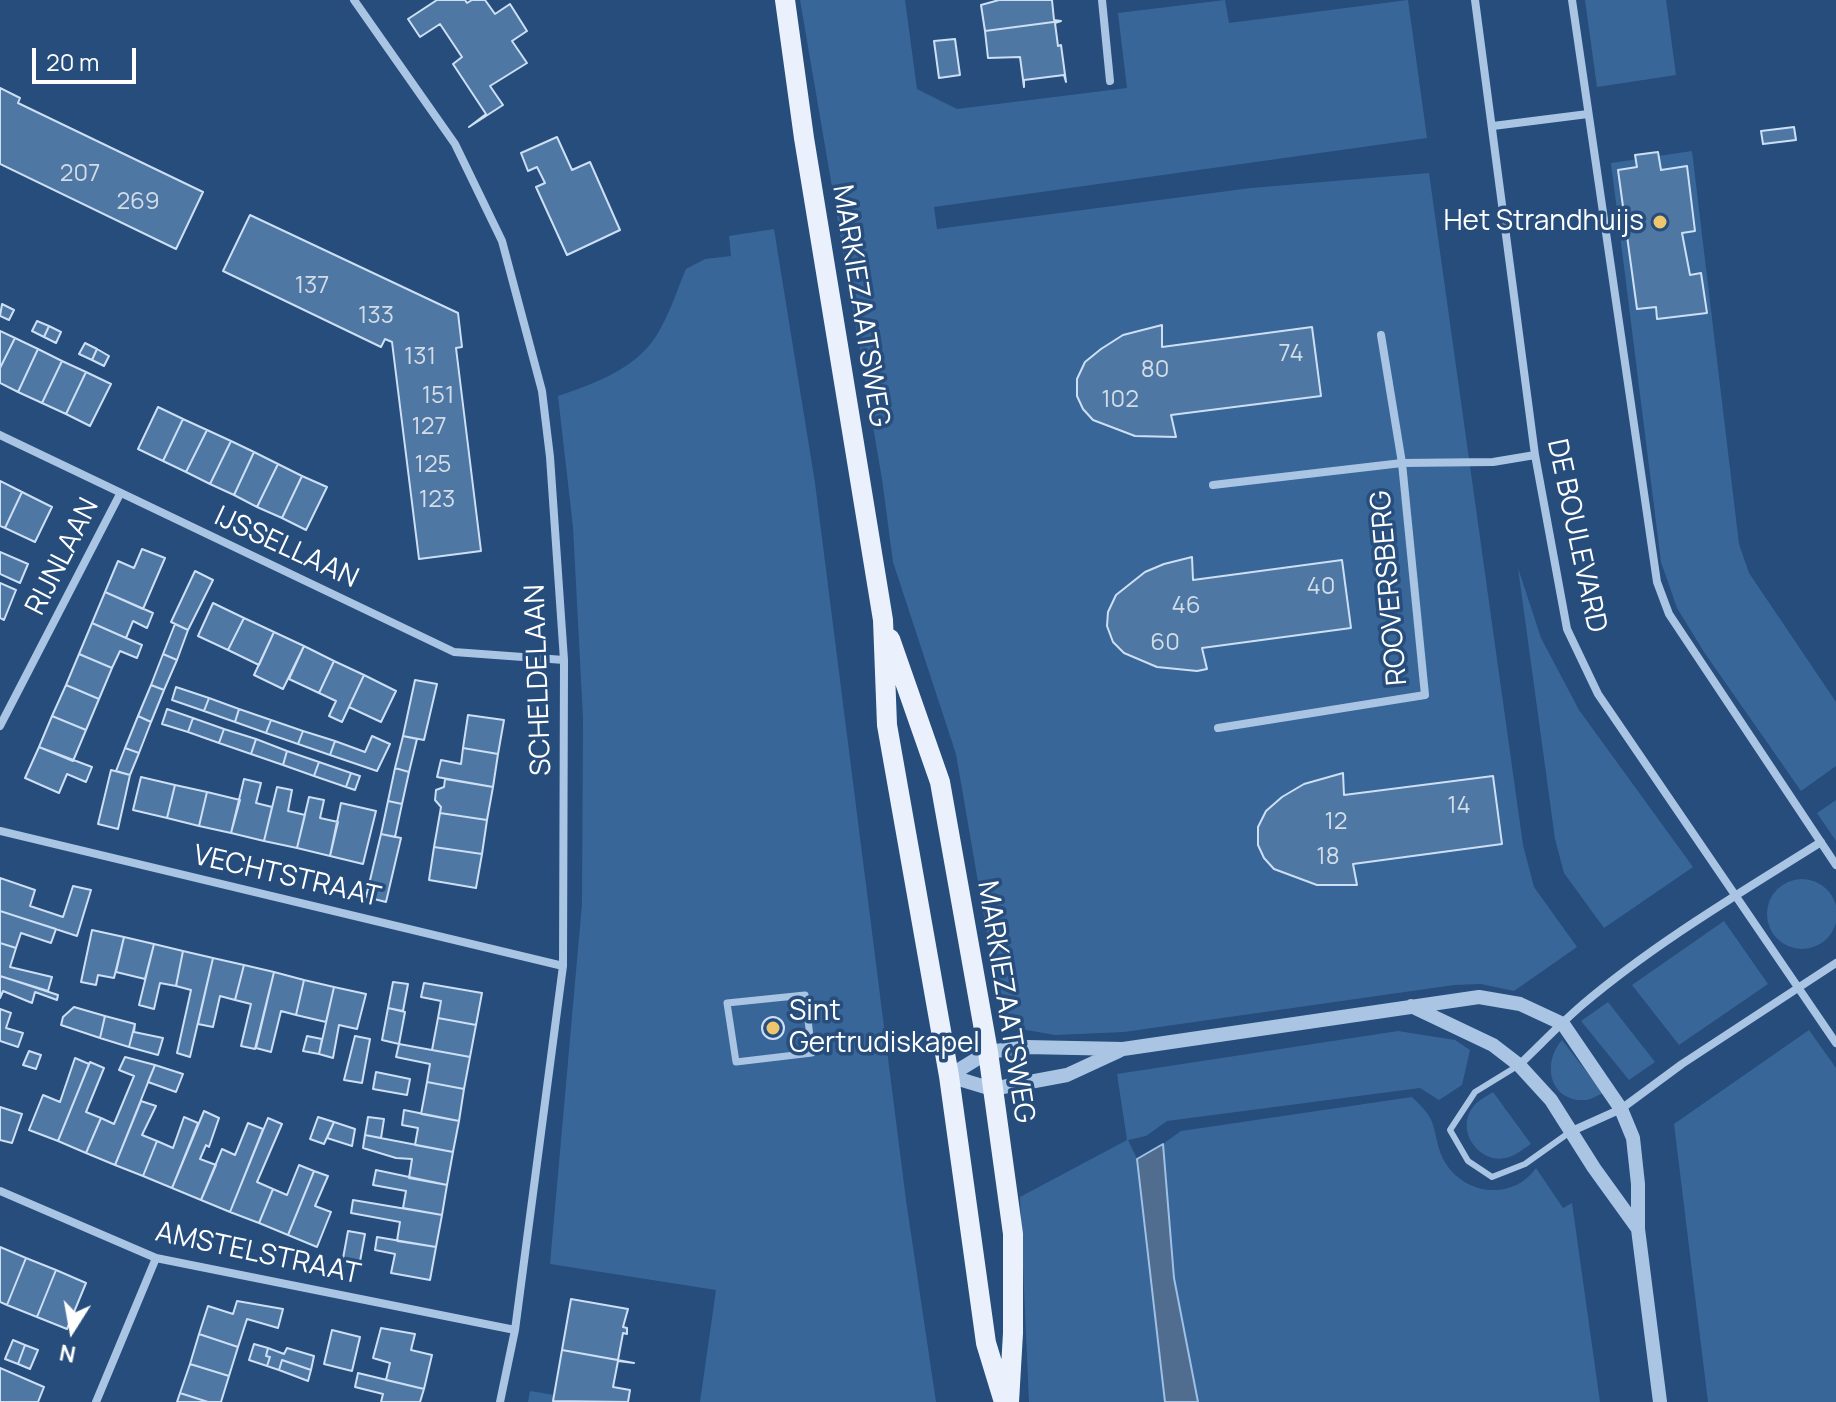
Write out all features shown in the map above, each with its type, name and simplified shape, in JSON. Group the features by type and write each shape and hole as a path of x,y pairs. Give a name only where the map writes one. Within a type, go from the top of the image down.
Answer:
{"main road":[{"name":"MARKIEZAATSWEG","path":"785,0 804,138 883,620 887,725 949,1076 986,1343 1007,1402"},
{"name":"MARKIEZAATSWEG","path":"883,620 940,782 988,1052 1013,1234 1013,1333 1007,1402"}],"street":[{"name":"SCHELDELAAN","path":"354,0 455,144 502,241 542,391 550,457 564,660 563,966 515,1330 500,1402"},
{"path":"1102,0 1110,81"},
{"name":"DE BOULEVARD","path":"1475,0 1535,455 1567,629 1598,694 1836,1043"},
{"path":"1572,0 1657,582 1669,614 1836,865"},
{"path":"1493,126 1588,114"},
{"name":"ROOVERSBERG","path":"1218,728 1425,695 1402,463 1381,335"},
{"name":"IJSSELLAAN","path":"0,435 454,652 564,660"},
{"name":"ROOVERSBERG","path":"1213,485 1402,463 1493,462 1535,455"},
{"name":"RIJNLAAN","path":"0,726 120,494"},
{"name":"VECHTSTRAAT","path":"0,831 563,966"},
{"path":"1519,1065 1619,976 1737,894 1821,842"},
{"path":"1572,1131 1621,1109 1682,1064 1836,963"},
{"path":"805,995 812,1053 736,1062 727,1003 805,995"},
{"path":"949,1076 988,1052 1026,1047 1123,1049 1479,997 1520,1004 1563,1024 1621,1109 1633,1138 1638,1184 1638,1229 1660,1402"},
{"path":"1411,1006 1493,1045 1519,1065 1551,1100 1638,1229"},
{"path":"949,1076 992,1089 1067,1075 1123,1049"},
{"name":"AMSTELSTRAAT","path":"0,1191 156,1258 515,1330"},
{"path":"96,1402 156,1258"}],"lane":[{"path":"1519,1065 1475,1092 1450,1130 1468,1161 1492,1177 1525,1164 1572,1131"}],"shaded area":[{"path":"800,0 905,0 917,89 957,109 1127,88 1118,13 1225,0 1229,23 1408,0 1427,138 934,207 937,229 1251,188 1429,173 1523,845 1534,887 1577,947 1514,991 1481,984 1454,985 1124,1032 1055,1035 1015,1028 1000,1003 996,986 956,754 893,562 882,479"},
{"path":"1585,0 1666,0 1676,75 1597,87"},
{"path":"1692,151 1739,544 1749,573 1836,702 1836,766 1801,791 1677,608 1661,562 1611,163"},
{"path":"774,229 815,483 906,1200 936,1402 700,1402 716,1290 550,1264 582,904 583,718 573,527 558,396 600,380 639,356 662,325 686,269 705,259 731,256 729,236"},
{"path":"1518,568 1541,638 1579,710 1693,867 1604,928 1564,873 1555,839"},
{"path":"1836,800 1836,841 1817,813"},
{"path":"1809,879 1831,894 1837,914 1835,928 1827,939 1816,947 1795,949 1777,939 1769,928 1767,907 1777,889 1788,881"},
{"path":"1724,921 1768,984 1679,1045 1632,985"},
{"path":"1608,1002 1655,1062 1629,1080 1581,1021"},
{"path":"1809,1030 1836,1068 1836,1402 1708,1402 1674,1124"},
{"path":"1398,1031 1455,1040 1470,1050 1462,1085 1439,1100 1420,1088 1167,1121 1146,1136 1128,1140 1137,1159 1165,1402 1029,1402 1020,1197 1127,1140 1117,1074"},
{"path":"1562,1040 1603,1093 1587,1100 1573,1099 1557,1088 1552,1080 1552,1060"},
{"path":"1493,1092 1531,1144 1512,1156 1499,1159 1489,1157 1473,1145 1467,1126 1473,1107"},
{"path":"1412,1097 1431,1119 1446,1164 1466,1183 1478,1188 1503,1189 1527,1178 1536,1168 1563,1208 1572,1203 1600,1402 1198,1402 1174,1278 1163,1144 1181,1131"},
{"path":"1163,1144 1174,1278 1198,1402 1165,1402 1137,1159"},
{"path":"530,1391 596,1402 528,1402"}],"building":[{"path":"437,0 465,0 467,3 485,0 495,14 510,4 527,31 512,41 527,63 490,86 503,105 469,127 486,114 453,64 462,57 440,24 420,37 408,19"},
{"path":"999,0 1052,0 1054,20 1061,21 985,31 981,5"},
{"path":"1061,21 1055,23 1066,82 1064,75 1024,80 1024,87 1020,57 988,58 985,31"},
{"path":"955,39 960,75 939,78 934,41"},
{"path":"0,88 20,98 18,103 203,192 176,249 0,164"},
{"path":"1794,127 1796,140 1763,144 1761,131"},
{"path":"557,137 572,170 590,162 620,230 567,255 536,187 545,183 537,167 528,171 521,153"},
{"path":"1658,152 1661,170 1687,166 1695,231 1682,233 1690,275 1701,273 1707,313 1657,319 1656,307 1637,309 1618,170 1637,167 1635,155"},
{"path":"250,215 458,313 462,347 456,348 481,551 419,559 392,342 385,339 381,347 223,271"},
{"path":"2,304 14,310 9,320 0,316"},
{"path":"37,321 49,326 44,337 32,331"},
{"path":"1162,325 1162,347 1312,327 1321,396 1171,415 1176,437 1135,436 1093,420 1077,396 1077,379 1085,362 1123,335"},
{"path":"49,326 61,332 56,343 44,337"},
{"path":"0,331 15,338 0,368"},
{"path":"15,338 38,349 18,392 0,383 0,368"},
{"path":"85,343 97,349 92,360 79,354"},
{"path":"38,349 62,361 42,403 18,392"},
{"path":"97,349 109,356 104,366 92,360"},
{"path":"62,361 86,372 66,414 42,403"},
{"path":"86,372 111,384 90,426 66,414"},
{"path":"158,407 183,419 163,461 138,449"},
{"path":"183,419 207,430 186,472 163,461"},
{"path":"207,430 231,441 210,484 186,472"},
{"path":"231,441 254,452 234,495 210,484"},
{"path":"254,452 278,464 257,507 234,495"},
{"path":"278,464 302,476 282,518 257,507"},
{"path":"302,476 327,487 306,530 282,518"},
{"path":"0,481 22,492 5,528 0,526"},
{"path":"22,492 52,507 35,542 5,528"},
{"path":"142,549 165,558 143,609 105,592 118,561 134,568"},
{"path":"0,552 28,564 20,583 0,574"},
{"path":"1192,557 1193,580 1342,560 1351,628 1202,648 1207,669 1197,671 1157,667 1124,653 1113,642 1107,626 1108,612 1116,595 1145,572"},
{"path":"195,571 213,580 188,630 171,622"},
{"path":"0,583 16,590 4,620 0,618"},
{"path":"105,592 153,613 147,628 133,621 126,638 92,623"},
{"path":"213,603 244,618 228,650 198,636"},
{"path":"244,618 274,632 259,665 228,650"},
{"path":"92,623 142,645 137,658 120,651 112,668 79,654"},
{"path":"175,624 188,630 177,660 163,654"},
{"path":"274,632 304,646 283,689 254,675"},
{"path":"304,646 334,661 319,693 289,679"},
{"path":"79,654 112,668 99,699 66,685"},
{"path":"163,654 177,660 164,690 151,685"},
{"path":"334,661 364,675 342,722 329,716 336,701 319,693"},
{"path":"364,675 396,691 381,722 349,707"},
{"path":"415,680 437,684 424,740 403,736"},
{"path":"66,685 99,699 86,730 52,716"},
{"path":"151,685 164,690 151,722 138,716"},
{"path":"176,687 209,698 204,711 172,700"},
{"path":"209,698 239,709 235,722 204,711"},
{"path":"167,709 193,718 188,732 162,724"},
{"path":"239,709 271,720 266,733 235,722"},
{"path":"468,715 504,720 498,754 463,748"},
{"path":"52,716 86,730 73,761 39,747"},
{"path":"138,716 151,722 139,753 125,748"},
{"path":"193,718 224,729 219,743 188,732"},
{"path":"271,720 303,731 298,744 266,733"},
{"path":"224,729 256,739 251,754 219,743"},
{"path":"303,731 335,741 330,755 298,744"},
{"path":"372,736 390,744 377,771 330,755 335,741 365,752"},
{"path":"403,736 417,739 409,772 395,768"},
{"path":"256,739 287,751 283,765 251,754"},
{"path":"39,747 92,767 86,782 67,774 59,793 25,778"},
{"path":"125,748 139,753 130,775 116,771"},
{"path":"463,748 498,754 493,787 437,777 441,760 461,764"},
{"path":"287,751 319,762 314,776 283,765"},
{"path":"319,762 351,773 346,787 314,776"},
{"path":"395,768 409,772 402,804 388,801"},
{"path":"111,770 130,775 118,829 98,824"},
{"path":"351,773 360,776 355,790 346,787"},
{"path":"1343,773 1344,795 1493,776 1502,844 1353,864 1357,885 1317,885 1274,869 1258,845 1258,827 1266,811 1304,784"},
{"path":"141,777 175,785 167,818 133,810"},
{"path":"244,779 261,783 256,803 272,807 264,841 231,833"},
{"path":"445,779 493,787 487,820 440,813 441,807 435,800 436,790 444,787"},
{"path":"175,785 207,792 199,826 167,818"},
{"path":"277,787 292,790 288,811 305,815 297,848 264,841"},
{"path":"207,792 240,800 231,833 199,826"},
{"path":"309,797 324,800 320,818 338,822 330,856 297,848"},
{"path":"388,801 402,804 395,837 381,834"},
{"path":"341,803 376,811 363,864 330,856"},
{"path":"440,813 487,820 482,854 434,847"},
{"path":"381,834 401,838 386,902 366,897"},
{"path":"434,847 482,854 476,888 429,880"},
{"path":"0,878 35,890 30,906 63,917 73,886 91,890 77,936 0,911"},
{"path":"0,911 56,929 51,943 21,933 16,948 0,943"},
{"path":"92,930 124,937 114,978 98,975 96,985 81,982"},
{"path":"124,937 154,944 145,979 116,972"},
{"path":"0,943 16,948 10,967 52,977 48,991 0,976"},
{"path":"154,944 183,951 176,986 160,983 154,1009 139,1005"},
{"path":"183,951 213,958 190,1057 177,1053 191,990 176,986"},
{"path":"213,958 244,965 235,1000 220,996 213,1027 198,1024"},
{"path":"244,965 274,972 255,1049 241,1046 251,1004 235,1000"},
{"path":"274,972 304,980 296,1015 281,1011 271,1052 256,1048"},
{"path":"0,976 58,995 57,1000 35,992 32,1003 3,991 0,998"},
{"path":"304,980 334,987 326,1022 296,1015"},
{"path":"393,982 408,984 403,1011 388,1008"},
{"path":"424,983 482,993 476,1025 438,1018 441,1001 421,997"},
{"path":"334,987 366,994 357,1029 339,1025 333,1058 319,1054"},
{"path":"74,1007 105,1016 100,1038 61,1025 63,1017"},
{"path":"388,1008 405,1012 399,1044 382,1040"},
{"path":"0,1009 11,1013 6,1028 23,1033 18,1047 0,1041"},
{"path":"105,1016 135,1024 129,1047 100,1038"},
{"name":"Sint Gertrudiskapel","path":"769,1017 777,1017 784,1028 777,1039 769,1039 762,1032 762,1024"},
{"path":"438,1018 476,1025 470,1057 432,1050"},
{"path":"135,1024 134,1032 163,1038 158,1055 129,1047"},
{"path":"307,1036 322,1039 319,1054 303,1051"},
{"path":"355,1036 370,1039 362,1083 344,1080"},
{"path":"399,1044 470,1057 464,1089 427,1082 430,1064 396,1057"},
{"path":"29,1051 41,1055 36,1069 23,1065"},
{"path":"125,1057 155,1065 115,1165 86,1153 101,1118 114,1124 134,1076 119,1070"},
{"path":"75,1058 89,1064 58,1141 29,1130 43,1095 60,1102"},
{"path":"90,1062 104,1068 86,1112 101,1118 86,1153 58,1141"},
{"path":"155,1065 183,1074 176,1092 148,1082"},
{"path":"376,1072 410,1079 407,1095 373,1089"},
{"path":"427,1082 464,1089 459,1121 421,1114"},
{"path":"141,1101 156,1106 142,1135 157,1141 143,1176 115,1165"},
{"path":"0,1107 22,1114 12,1143 0,1140"},
{"path":"404,1110 459,1121 453,1152 415,1145 418,1128 402,1125"},
{"path":"204,1111 219,1118 209,1147 206,1145 200,1159 216,1165 201,1200 172,1188"},
{"path":"184,1117 198,1123 172,1188 143,1176 157,1141 173,1148"},
{"path":"318,1117 334,1122 324,1144 310,1139"},
{"path":"368,1117 384,1119 381,1138 365,1135"},
{"path":"268,1118 282,1124 257,1182 273,1189 259,1223 230,1212"},
{"path":"334,1122 355,1129 352,1146 327,1138"},
{"path":"248,1123 263,1129 230,1212 201,1200 222,1149 235,1155"},
{"path":"365,1135 453,1152 447,1185 409,1178 412,1159 396,1158 363,1148"},
{"path":"299,1165 314,1171 288,1235 259,1223 273,1189 287,1195"},
{"path":"376,1170 447,1185 442,1215 403,1208 406,1191 373,1185"},
{"path":"314,1171 328,1176 315,1206 331,1212 317,1247 288,1235"},
{"path":"353,1200 442,1215 436,1247 397,1241 400,1222 351,1213"},
{"path":"348,1231 365,1234 359,1267 342,1264"},
{"path":"377,1237 436,1247 430,1280 391,1273 395,1254 375,1250"},
{"path":"0,1247 26,1258 7,1305 0,1302"},
{"path":"26,1258 56,1270 37,1317 7,1305"},
{"path":"56,1270 86,1283 67,1329 37,1317"},
{"path":"571,1299 628,1309 623,1327 627,1328 627,1334 623,1333 618,1360 562,1350"},
{"path":"237,1301 283,1309 278,1328 247,1319 238,1347 199,1334 208,1306 233,1314"},
{"path":"381,1328 415,1334 411,1350 432,1355 424,1389 386,1380 390,1363 373,1358"},
{"path":"332,1330 360,1337 352,1371 324,1364"},
{"path":"199,1334 238,1347 229,1376 190,1364"},
{"path":"13,1340 25,1345 18,1364 5,1359"},
{"path":"254,1344 268,1348 266,1356 270,1357 267,1366 249,1360"},
{"path":"25,1345 38,1350 30,1369 18,1364"},
{"path":"268,1348 284,1354 287,1348 314,1356 311,1370 282,1360 279,1370 267,1366 270,1357 266,1356"},
{"path":"562,1350 634,1363 618,1361 613,1387 630,1390 628,1402 553,1401"},
{"path":"282,1360 311,1370 308,1381 279,1370"},
{"path":"190,1364 229,1376 221,1402 208,1402 180,1393"},
{"path":"0,1368 44,1387 38,1402 0,1402"},
{"path":"358,1373 424,1389 420,1402 381,1402 383,1394 355,1387"},
{"path":"180,1393 208,1402 177,1402"}],"place":[{"name":"Het Strandhuijs","path":"1660,222"},
{"name":"Sint Gertrudiskapel","path":"773,1028"}]}
